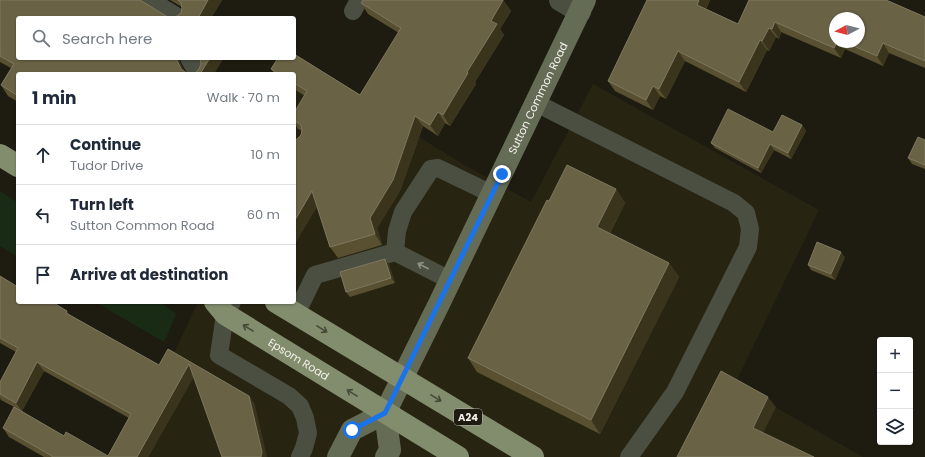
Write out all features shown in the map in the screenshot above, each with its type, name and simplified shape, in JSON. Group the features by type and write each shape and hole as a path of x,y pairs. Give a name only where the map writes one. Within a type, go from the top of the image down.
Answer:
{"highway":[{"path":"0,155 16,165"},
{"name":"A24","path":"279,304 533,457"},
{"name":"Epsom Road","path":"224,306 385,413 458,457"}],"main road":[{"name":"Sutton Common Road","path":"385,413 583,6"},
{"path":"338,457 352,430 385,413 390,450 386,457"}],"street":[{"path":"560,0 583,6"}],"lane":[{"path":"150,0 177,16"},
{"path":"190,60 197,72"},
{"path":"536,103 734,203 746,213 750,229 748,247 675,392 629,457"},
{"path":"395,252 397,231 403,212 431,169 438,168 492,194"},
{"path":"296,314 315,275 395,252 450,280"},
{"path":"224,306 220,355 289,396 300,406 305,418 308,433 300,457"}],"shaded area":[{"path":"280,60 293,60 463,164 531,202 593,84 819,210 735,384 863,457 116,457 173,355 197,304 296,304 296,72 272,72"}],"green space":[{"path":"0,191 16,202 16,256 0,246"},
{"path":"98,304 163,304 176,314 164,342"}],"building":[{"path":"0,0 140,0 166,16 16,16 16,60 177,60 181,69 185,72 16,72 16,95 1,85 14,64 0,56"},
{"path":"178,0 208,0 199,16 177,16 181,13 182,8 181,3"},
{"path":"363,0 503,0 491,21 497,24 467,72 468,73 443,115 438,112 430,125 415,116 393,180 370,218 375,234 330,247 312,191 296,219 296,139 301,135 302,130 301,125 296,121 296,110 307,91 296,84 296,72 276,72 271,69 277,60 296,60 296,55 360,95 401,28 361,3"},
{"path":"647,0 699,0 697,5 738,24 749,0 886,0 925,17 925,61 883,43 877,56 858,48 865,48 865,12 829,12 829,46 775,22 772,29 769,28 762,41 760,40 739,82 678,51 659,89 653,86 646,100 608,81"},
{"path":"200,60 209,60 201,72 196,72 201,64"},
{"path":"728,109 773,132 782,115 802,125 788,153 770,144 758,168 711,143"},
{"path":"918,137 925,140 925,165 908,158"},
{"path":"567,165 616,189 597,227 669,263 591,420 468,358 547,200 549,201"},
{"path":"817,242 841,252 831,274 808,265"},
{"path":"385,259 391,278 346,292 340,272"},
{"path":"0,276 16,286 16,304 55,304 67,311 66,313 159,365 168,349 249,396 262,452 261,457 222,457 189,364 137,457 52,457 3,428 14,407 64,436 66,432 108,456 131,414 37,362 16,403 0,394 0,382 18,348 0,338"},
{"path":"721,371 768,397 753,428 814,457 677,457"}],"route":[{"path":"352,430 385,413 502,174"}]}
